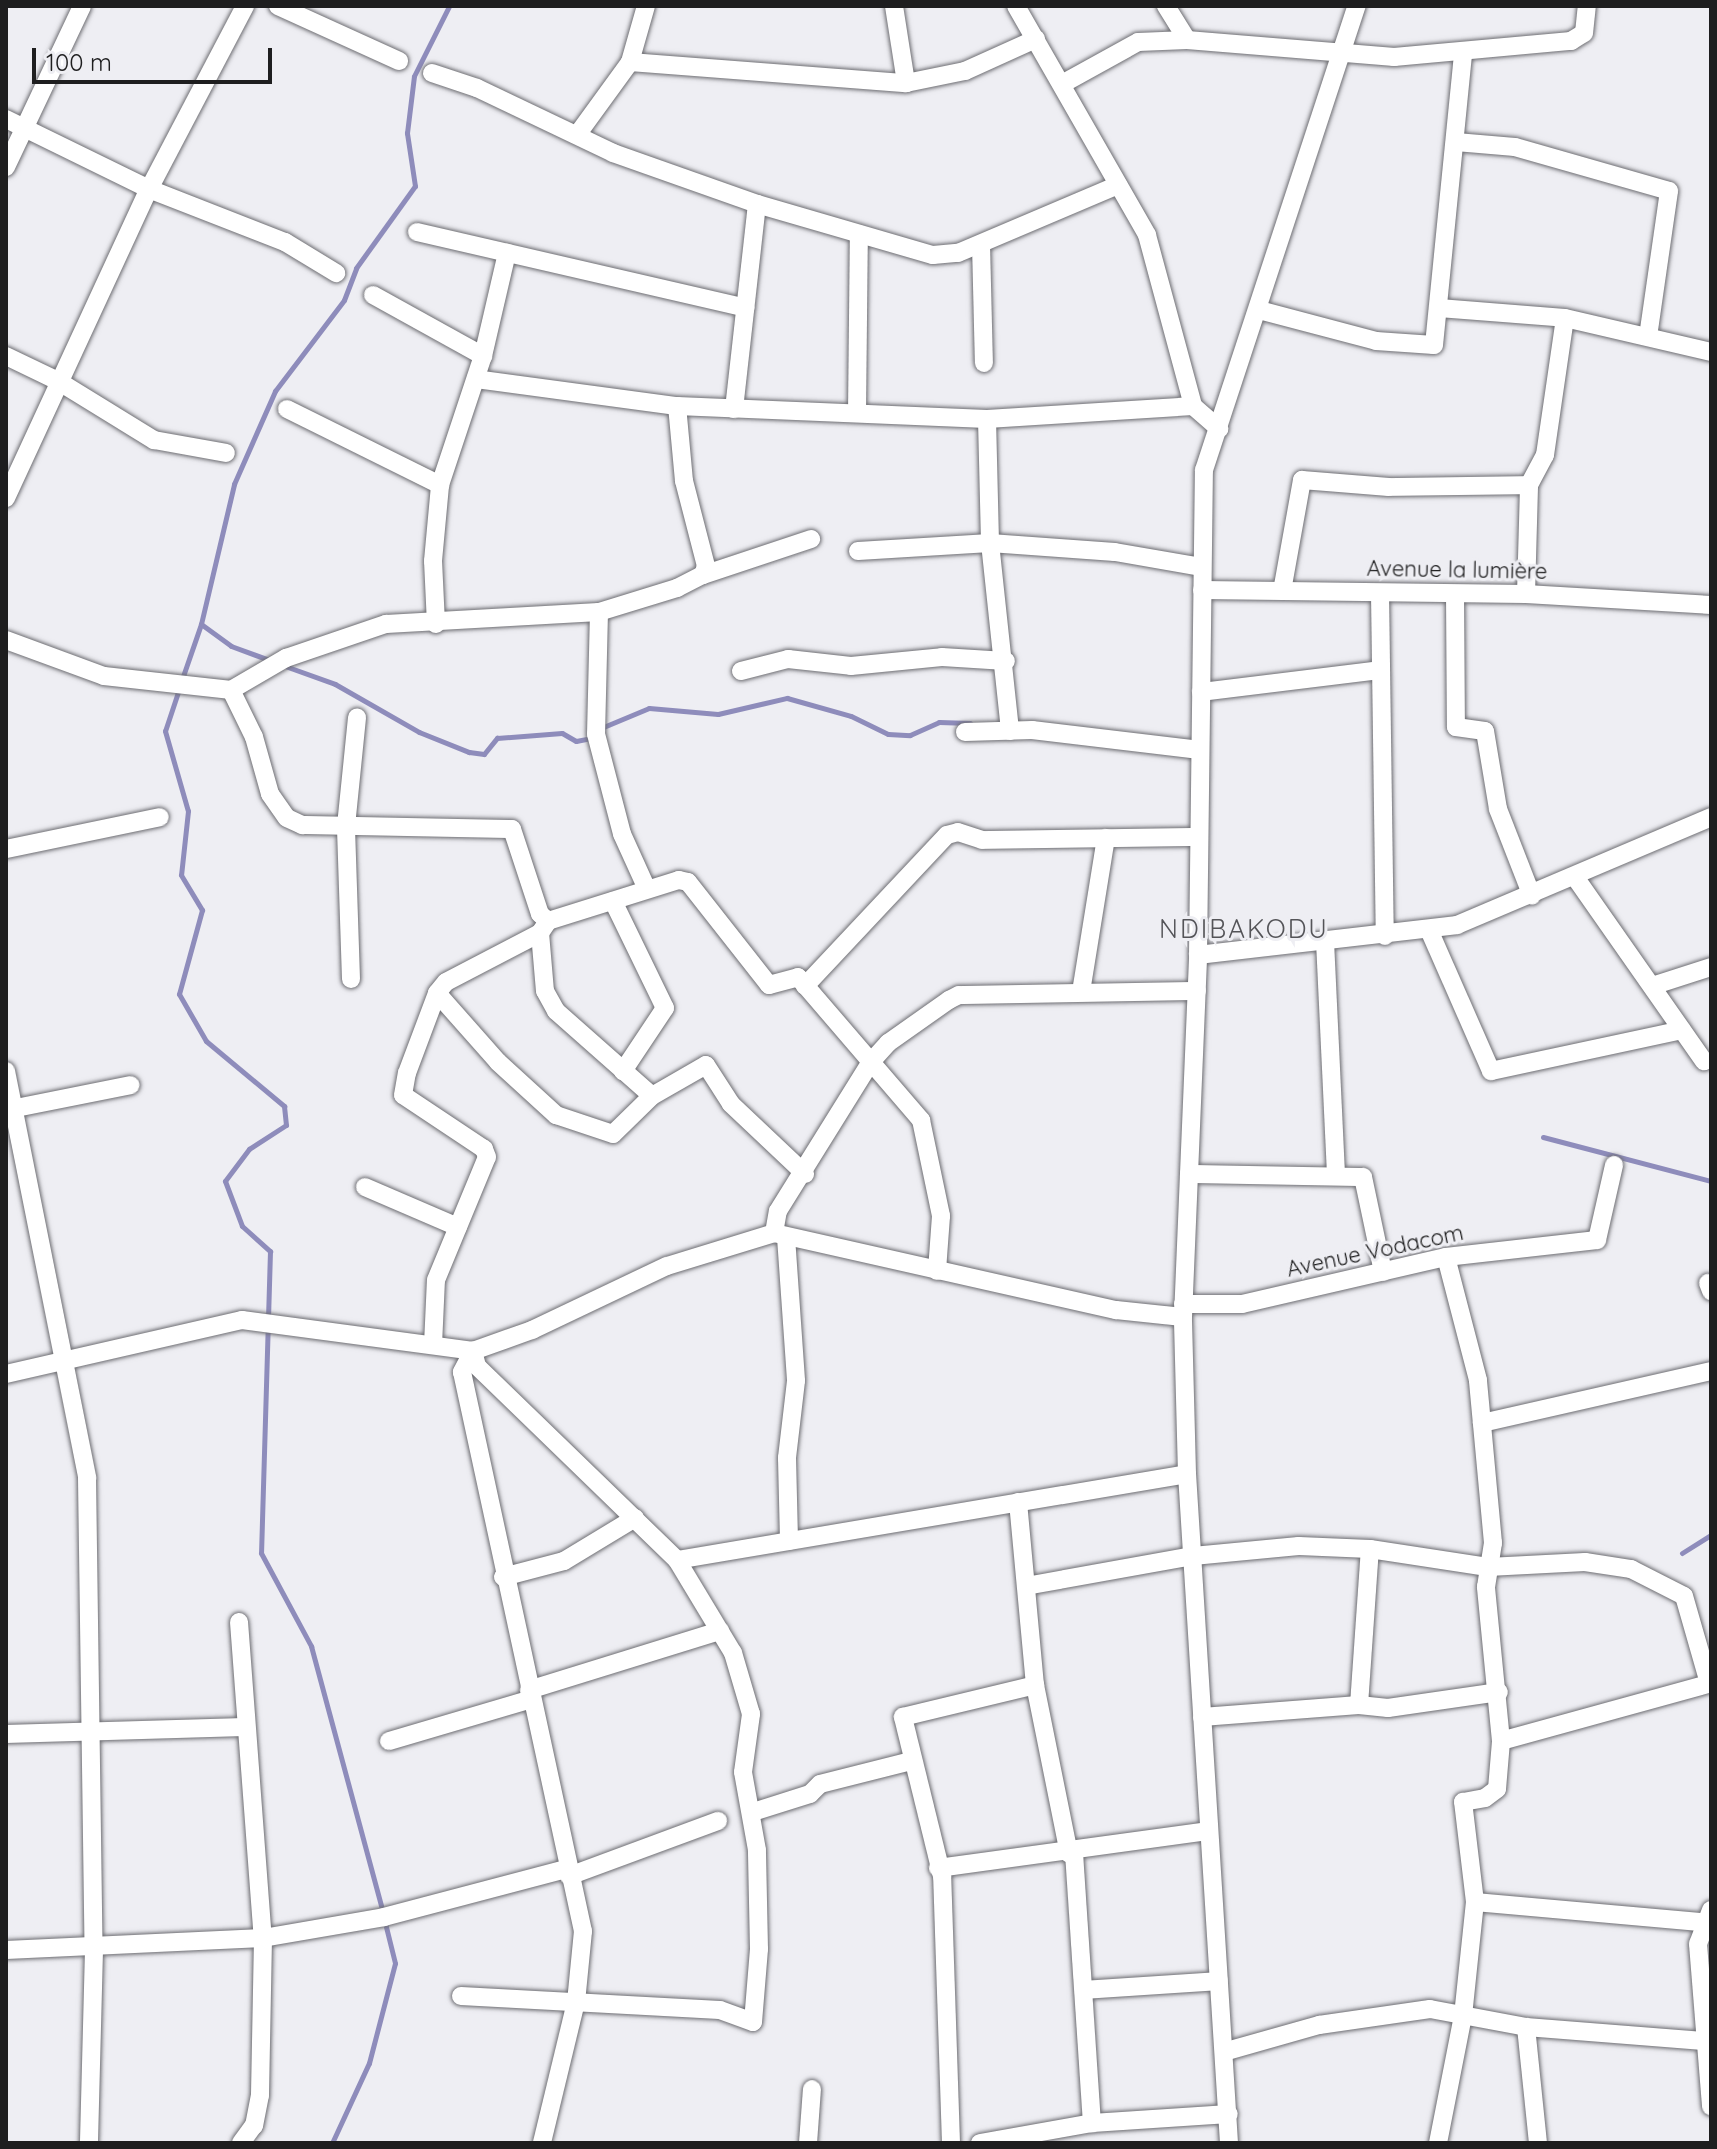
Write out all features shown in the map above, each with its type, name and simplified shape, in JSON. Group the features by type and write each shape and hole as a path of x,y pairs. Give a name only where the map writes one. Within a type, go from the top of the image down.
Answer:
{"street":[{"path":"6,167 82,6"},
{"path":"6,498 149,189 245,6"},
{"path":"278,6 399,61"},
{"path":"577,135 630,62 646,6"},
{"path":"894,6 906,83"},
{"path":"1016,6 1147,235 1193,406 1219,429"},
{"path":"1166,6 1187,40"},
{"path":"1229,2143 1227,2051 1207,1831 1187,1474 1183,1310 1198,955 1204,470 1357,6"},
{"path":"1062,84 1138,42 1187,40 1343,54 1463,53 1571,41 1584,33 1587,6"},
{"path":"630,62 906,83 965,71 1036,39"},
{"path":"1259,310 1376,341 1434,345 1463,53"},
{"path":"432,73 477,88 577,135 757,204 933,255 981,244 1118,185"},
{"path":"6,119 149,189 285,242 336,273"},
{"path":"1456,142 1515,147 1669,191 1648,336"},
{"path":"734,409 757,204"},
{"path":"417,232 745,308"},
{"path":"857,413 859,234"},
{"path":"981,244 984,363"},
{"path":"436,624 433,561 440,485 483,356 507,253"},
{"path":"373,295 483,356"},
{"path":"1439,308 1565,318 1711,352"},
{"path":"1526,594 1529,485 1545,455 1565,318"},
{"path":"6,356 58,381 154,440 226,453"},
{"path":"476,379 677,406 987,419 1193,406"},
{"path":"677,406 684,481 703,575"},
{"path":"287,409 440,485"},
{"path":"987,419 990,543 1006,661 1010,731"},
{"path":"1282,591 1302,480 1389,487 1529,485"},
{"path":"6,640 104,676 231,690 286,658 386,624 436,624 599,612 811,539"},
{"path":"858,551 990,543 1115,552 1201,567"},
{"name":"Avenue la lumière","path":"1202,590 1526,594 1711,605"},
{"path":"1380,593 1385,936"},
{"path":"1455,594 1456,727 1485,731 1498,809 1532,896"},
{"path":"599,612 596,734 622,834 647,889"},
{"path":"741,671 788,659 851,666 942,657 1006,661"},
{"path":"1201,692 1381,670"},
{"path":"231,690 254,737 270,794 287,818 302,825 512,829 544,927 545,991 556,1011 652,1096"},
{"path":"351,979 346,826 357,718"},
{"path":"965,732 1010,731 1200,750"},
{"path":"6,849 160,817"},
{"path":"1198,955 1430,932 1532,896 1711,817"},
{"path":"805,986 947,835 958,832 982,840 1199,837"},
{"path":"1081,992 1106,838"},
{"path":"1575,877 1704,1061"},
{"path":"433,1345 436,1280 487,1157 484,1149 403,1095 437,993 446,982 544,927 647,889 688,882 769,985 798,977 921,1120 927,1136 941,1216 937,1271"},
{"path":"613,901 665,1008 623,1071"},
{"path":"1430,932 1491,1071 1682,1030"},
{"path":"1325,941 1336,1176"},
{"path":"1652,986 1711,967"},
{"path":"789,1541 787,1458 796,1381 778,1211 805,1174 870,1063 888,1043 959,995 1197,991"},
{"path":"437,993 498,1062 556,1115 613,1134 652,1096 706,1065 731,1104 805,1174"},
{"path":"6,1071 10,1110 87,1478 94,1950 89,2143"},
{"path":"10,1110 131,1085"},
{"name":"Avenue Vodacom","path":"780,1235 1116,1310 1183,1310 1242,1304 1446,1257 1597,1240 1614,1165"},
{"path":"1189,1174 1363,1177 1383,1272"},
{"path":"365,1187 458,1227"},
{"path":"6,1374 242,1320 272,1321 473,1351 532,1330 667,1266 780,1235"},
{"path":"1438,2143 1463,2016 1475,1902 1463,1802 1497,1789 1501,1741 1488,1567 1493,1543 1478,1380 1446,1257"},
{"path":"461,1996 720,2010 753,2022 759,1949 753,1812 743,1772 751,1714 733,1653 677,1560 477,1366 473,1351"},
{"path":"473,1351 462,1372 503,1577 547,1749 568,1872 583,1931 576,2002 542,2143"},
{"path":"1482,1423 1711,1371"},
{"path":"677,1560 1187,1474"},
{"path":"1018,1502 1035,1685 1072,1854 1092,2123"},
{"path":"503,1577 564,1561 635,1518"},
{"path":"1026,1586 1193,1556 1299,1546 1370,1549 1488,1567 1585,1562 1631,1569 1684,1596 1710,1683 1501,1741"},
{"path":"1359,1705 1370,1549"},
{"path":"239,1622 244,1727 263,1938 260,2095 254,2125 241,2143"},
{"path":"389,1741 720,1631"},
{"path":"951,2143 950,2016 938,1868 903,1717 1035,1685"},
{"path":"1202,1717 1359,1705 1388,1708 1499,1692"},
{"path":"6,1734 244,1727"},
{"path":"753,1812 810,1794 820,1784 911,1761"},
{"path":"6,1950 94,1950 263,1938 384,1917 568,1872 718,1821"},
{"path":"938,1868 1072,1854 1207,1831"},
{"path":"1475,1902 1709,1919 1698,1944 1703,2041 1711,2106"},
{"path":"1084,1990 1219,1981"},
{"path":"1227,2051 1319,2025 1430,2009 1526,2027 1703,2041"},
{"path":"1526,2027 1538,2143"},
{"path":"808,2143 812,2089"},
{"path":"980,2143 1092,2123 1229,2114"}],"waterway":[{"path":"182,679 201,624 234,484 275,391 344,300 356,268 415,186 407,133 414,76 449,6"},
{"path":"201,624 231,646 272,661"},
{"path":"285,666 335,684 419,732 469,752 484,754 497,738 562,733 576,741 591,738"},
{"path":"179,689 165,731 188,811 181,875 202,910 179,994 206,1041 284,1106 286,1125 249,1149 225,1181 242,1226 270,1251 261,1553 311,1646 383,1913"},
{"path":"601,728 649,708 718,714 787,698 851,716 888,734 910,735 939,722 970,723"},
{"path":"1543,1137 1711,1181"},
{"path":"1682,1553 1711,1535"},
{"path":"332,2143 369,2063 395,1963 385,1923"}],"district":[{"name":"NDIBAKODU","path":"1244,929"}]}
